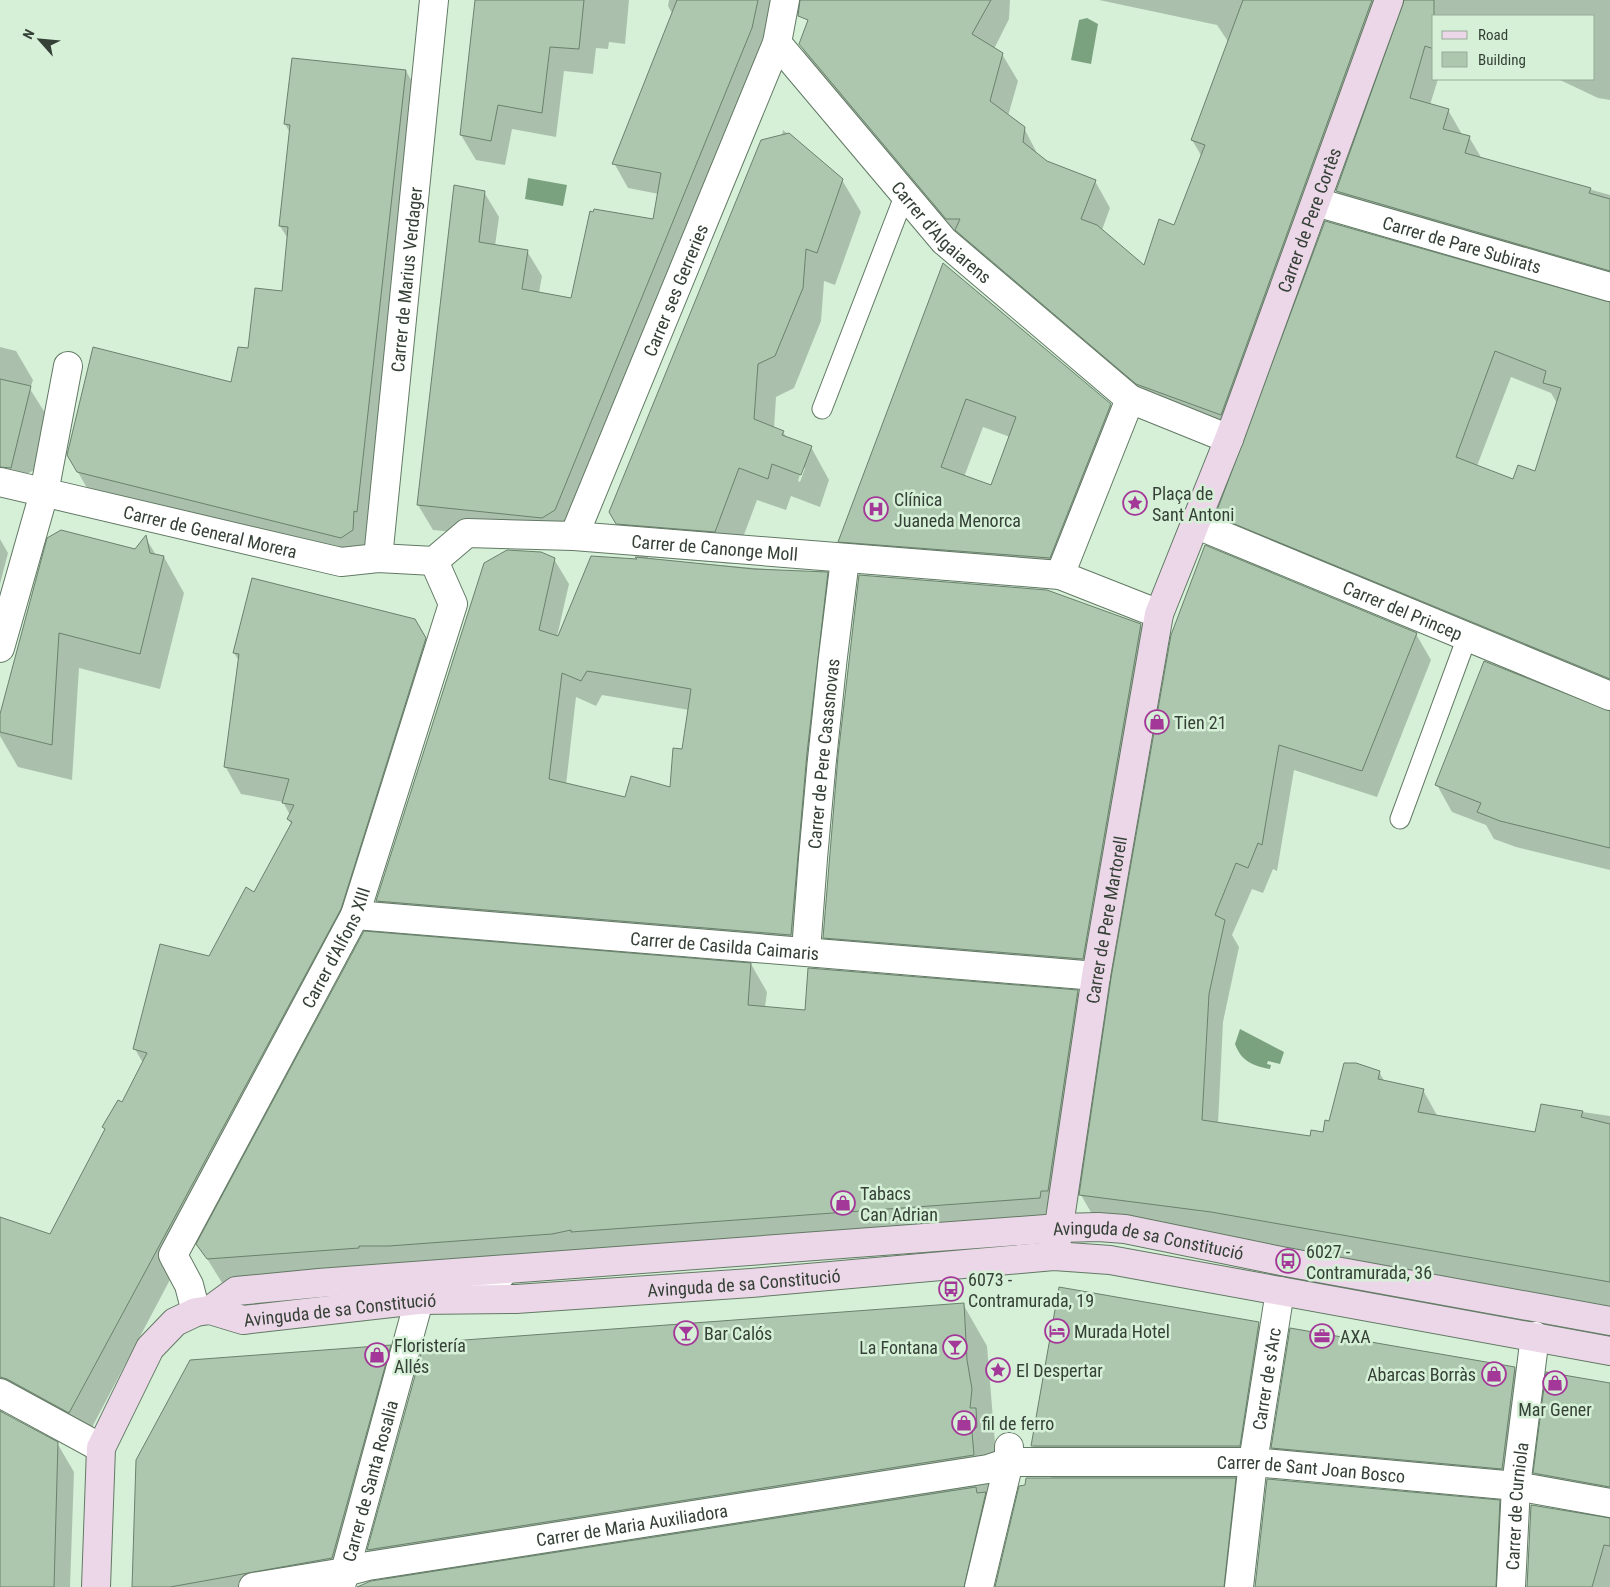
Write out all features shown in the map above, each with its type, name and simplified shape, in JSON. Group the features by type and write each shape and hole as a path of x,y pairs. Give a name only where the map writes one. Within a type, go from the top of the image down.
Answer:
{"street":[{"path":"419,0 433,12"},
{"name":"Carrer ses Gerreries","path":"574,536 777,43 784,0"},
{"name":"Carrer de Pere Cortès","path":"1229,439 1389,0"},
{"name":"Carrer de Marius Verdager","path":"378,558 433,12"},
{"name":"Carrer d'Algaiarens","path":"777,43 944,241 1130,399"},
{"name":"Carrer de Pare Subirats","path":"1316,202 1610,286"},
{"path":"0,648 44,492 68,366"},
{"path":"1130,399 1229,439 1159,614 1060,575 1130,399"},
{"name":"Carrer de General Morera","path":"0,482 341,562 378,558"},
{"name":"Carrer del Princep","path":"1194,524 1610,696"},
{"name":"Carrer de Canonge Moll","path":"434,561 467,533 574,536 1060,575"},
{"path":"378,558 434,561"},
{"name":"Carrer de Pere Casasnovas","path":"806,951 816,810 829,683 845,559"},
{"name":"Carrer d'Alfons XIII","path":"203,1311 172,1255 355,915 452,604 434,561"},
{"name":"Carrer de Pere Martorell","path":"1054,1264 1096,976 1159,614"},
{"name":"Carrer de Casilda Caimaris","path":"355,915 1096,976"},
{"name":"Avinguda de sa Constitució","path":"203,1311 236,1292 1059,1228 1098,1227 1125,1229 1286,1262 1610,1321"},
{"name":"Avinguda de sa Constitució","path":"203,1311 243,1320 418,1300 516,1299 1110,1260 1610,1351"},
{"path":"1280,1291 1286,1262"},
{"path":"418,1300 421,1292 486,1291 505,1270"},
{"name":"Carrer de s'Arc","path":"1239,1587 1254,1462 1280,1291"},
{"name":"Carrer de Santa Rosalia","path":"343,1580 418,1300"},
{"path":"1535,1336 1539,1309"},
{"path":"96,1587 101,1448 150,1348 175,1322 203,1311"},
{"name":"Carrer de Curniola","path":"1511,1587 1516,1486 1535,1336"},
{"path":"0,1393 101,1448"},
{"path":"979,1587 1009,1455"},
{"name":"Carrer de Sant Joan Bosco","path":"1009,1455 1254,1462 1516,1486 1610,1503"},
{"name":"Carrer de Maria Auxiliadora","path":"252,1587 343,1580 368,1566 988,1469 1009,1455"}],"lane":[{"path":"822,410 905,194"},
{"path":"1400,820 1467,637"}],"shaded area":[{"path":"1087,18 1098,24 1091,64 1071,60 1079,20"},
{"path":"528,178 567,185 563,206 525,199"},
{"path":"1240,1029 1284,1052 1280,1064 1268,1061 1267,1064 1271,1065 1270,1069 1258,1066 1244,1059 1235,1044"}],"building":[{"path":"475,0 584,0 579,49 550,47 542,113 498,105 491,141 460,135"},
{"path":"677,0 758,0 752,28 555,510 542,518 417,505 454,185 485,191 479,242 528,250 522,289 571,298 590,211 593,212 594,209 653,219 661,173 612,164"},
{"path":"800,0 991,0 972,34 1003,53 990,101 1025,127 1023,142 1047,161 1096,180 1081,219 1097,225 1144,265 1159,219 1174,225 1205,145 1191,140 1243,0 1372,0 1221,415 1136,384 955,230 960,219 946,219 799,44 808,20 798,16"},
{"path":"1404,0 1434,0 1432,48 1425,46 1410,98 1449,109 1443,129 1470,136 1465,153 1591,188 1589,193 1610,199 1610,271 1336,191"},
{"path":"292,58 406,70 357,512 354,511 353,530 341,538 77,472 67,455 93,347 231,382 238,347 248,348 255,288 282,291 288,227 279,226 290,125 284,124"},
{"path":"789,133 843,179 817,253 806,249 803,288 775,356 758,364 754,419 784,431 782,435 812,446 801,475 772,464 768,479 739,468 715,532 616,524 609,512 761,140"},
{"path":"1325,221 1610,302 1610,679 1215,516","holes":["1495,351 1546,371 1543,383 1561,388 1535,471 1518,465 1513,479 1456,457"]},
{"path":"943,263 1111,404 1050,558 838,542","holes":["966,399 1016,417 991,485 941,467"]},
{"path":"0,379 31,386 11,468 0,467"},
{"path":"61,530 135,549 146,535 150,553 164,556 140,654 59,633 52,745 0,732 0,714 47,538"},
{"path":"1205,545 1417,633 1362,771 1279,745 1262,845 1258,843 1248,868 1236,863 1215,915 1225,920 1209,994 1202,1120 1310,1136 1311,1130 1323,1132 1325,1120 1329,1121 1344,1063 1356,1063 1380,1071 1378,1079 1424,1089 1418,1112 1535,1132 1541,1104 1583,1111 1581,1117 1610,1124 1610,1282 1211,1212 1079,1195 1111,978 1171,635"},
{"path":"507,550 541,552 555,558 539,630 558,636 591,556 637,559 635,557 754,569 828,572 807,753 791,935 376,901 484,563","holes":["587,671 691,689 682,749 673,748 670,787 631,776 625,797 549,779 562,673 581,681"]},
{"path":"859,575 1047,590 1141,624 1083,959 823,938 838,756"},
{"path":"252,578 415,619 426,638 341,909 69,1413 0,1377 0,1217 50,1234 105,1129 102,1127 118,1100 122,1102 147,1053 133,1049 160,944 209,956 246,887 254,892 292,822 287,819 294,805 282,803 289,779 224,767 239,654 233,653"},
{"path":"1484,661 1610,711 1610,848 1500,821 1477,812 1481,803 1435,785"},
{"path":"364,931 751,963 748,1005 805,1010 808,968 1078,990 1048,1191 1041,1191 1040,1198 571,1232 571,1230 552,1234 389,1246 359,1246 359,1248 207,1259 196,1244"},
{"path":"1059,1287 1259,1322 1240,1446 1031,1446"},
{"path":"964,1303 967,1360 972,1389 970,1408 976,1408 977,1427 972,1432 974,1455 367,1550 424,1343"},
{"path":"1290,1328 1515,1367 1502,1469 1271,1448"},
{"path":"391,1345 332,1558 170,1587 132,1587 136,1460 190,1360"},
{"path":"1546,1372 1610,1383 1610,1487 1533,1473"},
{"path":"0,1411 58,1442 54,1587 0,1587"},
{"path":"1026,1478 1236,1478 1224,1587 995,1587 1019,1486 1025,1485"},
{"path":"1267,1479 1500,1500 1496,1587 1255,1587"},
{"path":"976,1487 977,1493 986,1492 964,1587 357,1587 371,1581"},
{"path":"1531,1505 1610,1518 1610,1546 1604,1545 1592,1587 1527,1587"}],"place":[{"name":"Plaça de Sant Antoni","path":"1135,503"},
{"name":"Clínica Juaneda Menorca","path":"876,509"},
{"name":"Tien 21","path":"1157,722"},
{"name":"Tabacs Can Adrian","path":"843,1203"},
{"name":"6027 - Contramurada, 36","path":"1288,1261"},
{"name":"6073 - Contramurada, 19","path":"951,1289"},
{"name":"Murada Hotel","path":"1057,1331"},
{"name":"Bar Calós","path":"686,1333"},
{"name":"AXA","path":"1322,1336"},
{"name":"La Fontana","path":"955,1347"},
{"name":"Floristería Allés","path":"377,1355"},
{"name":"El Despertar","path":"998,1370"},
{"name":"Abarcas Borràs","path":"1494,1374"},
{"name":"Mar Gener","path":"1555,1383"},
{"name":"fil de ferro","path":"964,1423"}]}
